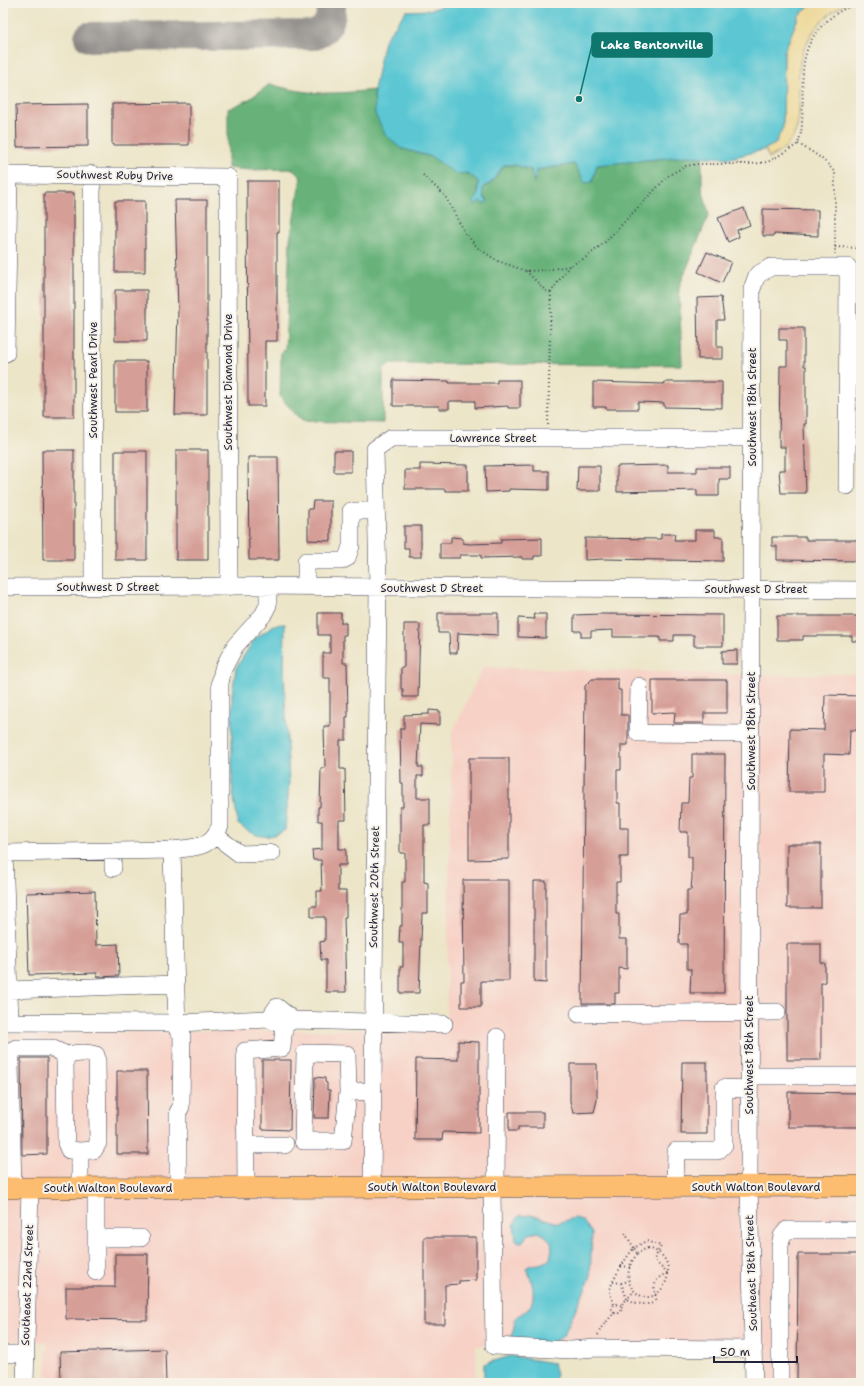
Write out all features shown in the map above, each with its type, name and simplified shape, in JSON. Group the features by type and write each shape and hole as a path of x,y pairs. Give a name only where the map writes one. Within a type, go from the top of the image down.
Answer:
{"main road":[{"name":"South Walton Boulevard","path":"15,1188 861,1186"}],"street":[{"name":"Southwest Ruby Drive","path":"6,175 92,174 228,176"},
{"name":"Southwest Pearl Drive","path":"92,174 93,586"},
{"path":"6,175 6,353"},
{"name":"Southwest Diamond Drive","path":"228,176 229,587"},
{"name":"Southwest 18th Street","path":"749,1186 752,289 757,275 771,267 835,267"},
{"path":"835,267 848,267 847,486"},
{"name":"Lawrence Street","path":"378,588 376,449 391,438 752,438"},
{"path":"306,587 306,561 341,561 347,558 349,554 351,511 376,511"},
{"name":"Southwest D Street","path":"3,587 93,586 861,590"},
{"path":"268,587 268,604 263,615 235,646 223,669 220,683 220,826 216,836 209,843 172,850 4,852 8,990 6,1022 177,1026 282,1022 372,1021 444,1024"},
{"name":"Southwest 20th Street","path":"372,1187 372,1021 378,588"},
{"path":"638,686 638,733 750,734"},
{"path":"216,836 240,854 272,853"},
{"path":"172,850 177,1026 171,1034 171,1099 172,1107 178,1112 178,1188"},
{"path":"112,868 113,851"},
{"path":"8,990 176,984"},
{"path":"579,1014 777,1012"},
{"path":"246,1188 245,1051 282,1048 282,1022"},
{"path":"497,1037 494,1187 494,1346 571,1350 595,1348 754,1349"},
{"name":"Southeast 22nd Street","path":"24,1383 24,1354 10,1072 12,1050 16,1048 51,1048 67,1055"},
{"path":"92,1053 96,1055 97,1060 98,1143 94,1150 80,1151 69,1150 66,1143 65,1059 67,1055 92,1053"},
{"path":"317,1061 337,1062 348,1070 348,1092 343,1141 303,1141 304,1074 310,1064 317,1061"},
{"path":"675,1187 676,1150 718,1151 724,1146 724,1088 749,1082 861,1076"},
{"path":"348,1092 372,1092"},
{"path":"724,1139 749,1139"},
{"path":"246,1145 285,1145"},
{"path":"80,1151 96,1238 96,1272"},
{"name":"Southeast 18th Street","path":"749,1186 754,1383"},
{"path":"780,1383 780,1245 782,1236 787,1230 861,1230"},
{"path":"96,1238 141,1238"},
{"path":"3,1354 24,1354"}],"path":[{"path":"423,175 445,196 465,233 478,248 498,261 526,271 546,270 569,266 585,258 603,244 669,175 686,166 698,164 751,164 768,162 798,144 802,123 803,64 808,46 821,26 836,13 853,5 861,4"},
{"path":"798,144 814,152 828,163 835,173 835,267"},
{"path":"835,248 861,248"},
{"path":"548,438 551,292 569,266"},
{"path":"526,271 546,290 551,292"},
{"path":"625,1233 637,1253"},
{"path":"614,1313 612,1309 614,1304 610,1291 613,1282 634,1248 646,1241 661,1246 656,1262 667,1273"},
{"path":"648,1248 658,1252 668,1263 668,1278 665,1285 655,1295 646,1297 640,1296 634,1292 629,1281 630,1267 637,1253 648,1248"},
{"path":"622,1266 630,1267"},
{"path":"621,1283 627,1299 640,1304 649,1305 657,1302 654,1286 656,1280 667,1273"},
{"path":"613,1282 621,1283 629,1281"},
{"path":"614,1313 618,1314 621,1312 621,1305 634,1292"},
{"path":"614,1304 621,1305"},
{"path":"595,1348 596,1339 602,1328 614,1313"}],"shaded area":[{"path":"483,667 763,675 861,674 861,1383 767,1383 767,1345 476,1346 476,1383 46,1383 47,1342 3,1341 3,1033 446,1029 452,733"}],"green space":[{"path":"270,84 297,91 322,93 374,90 375,114 400,148 432,157 467,173 478,181 478,196 480,201 487,200 484,198 483,187 491,183 504,165 515,165 531,170 534,182 536,170 574,164 592,182 597,165 687,156 702,156 702,188 709,214 679,287 682,365 391,364 383,369 383,423 302,421 280,397 281,353 285,350 290,240 301,177 293,169 251,170 228,168 228,109 248,100"}],"sand":[{"path":"814,3 849,3 838,8 824,19 808,40 800,62 799,116 797,128 792,139 783,149 769,158 765,149 775,144 783,127 784,52 799,15"}],"water":[{"path":"454,3 814,3 799,15 784,52 783,127 775,144 763,150 730,158 687,156 597,165 592,182 585,183 574,164 537,170 534,183 531,170 515,165 504,165 491,183 483,187 484,198 488,201 484,204 480,201 475,205 474,201 478,196 478,181 467,173 456,174 432,157 400,148 385,134 375,114 374,90 384,41 406,11 429,10"},
{"path":"285,624 284,672 289,784 285,830 272,836 261,836 255,835 238,824 232,785 232,694 236,668 254,640 274,625"},
{"path":"531,1215 558,1223 574,1218 582,1220 592,1233 590,1279 563,1336 553,1343 510,1344 516,1317 528,1309 533,1299 532,1282 526,1268 550,1259 551,1254 552,1246 550,1240 539,1232 529,1234 522,1242 516,1241 514,1224 519,1216"},
{"path":"511,1356 553,1363 556,1375 552,1383 484,1383 484,1364"}],"building":[{"path":"189,103 189,145 112,145 112,104"},
{"path":"88,104 88,146 17,147 16,105"},
{"path":"247,181 279,181 279,232 277,232 277,341 265,341 265,406 248,406"},
{"path":"44,193 74,193 74,417 44,417"},
{"path":"175,200 207,200 207,415 175,415 178,310"},
{"path":"115,201 145,201 145,272 115,272"},
{"path":"744,208 750,225 737,230 739,237 728,242 718,218"},
{"path":"763,209 818,210 818,236 774,234 774,236 763,236"},
{"path":"707,252 731,262 722,283 698,272"},
{"path":"115,290 147,290 147,341 115,341"},
{"path":"721,297 724,320 717,320 717,347 723,347 723,359 698,359 697,298"},
{"path":"779,328 804,328 804,366 806,366 806,424 804,424 806,493 781,493 779,470 785,470 785,447 779,447 780,366 787,366 787,340 779,340"},
{"path":"115,361 147,361 147,412 115,412"},
{"path":"393,380 449,381 449,383 497,383 497,380 520,380 520,408 508,408 508,406 475,408 475,401 449,401 449,409 439,409 439,406 393,406"},
{"path":"593,382 664,384 664,382 722,382 722,408 664,407 664,403 638,402 638,409 606,409 606,407 593,407"},
{"path":"42,450 74,450 74,560 43,560"},
{"path":"176,450 208,450 208,560 176,560"},
{"path":"115,451 147,451 147,560 115,560"},
{"path":"334,451 351,451 351,472 334,472"},
{"path":"248,457 278,457 279,560 249,560"},
{"path":"420,464 468,465 468,491 445,491 445,489 405,489 405,470 420,470"},
{"path":"534,465 534,471 549,471 549,490 509,489 509,491 486,492 485,466"},
{"path":"668,465 668,472 697,472 697,467 730,467 730,479 719,479 719,496 697,496 697,490 617,492 617,466"},
{"path":"578,466 600,466 600,491 577,491"},
{"path":"313,501 331,501 331,541 308,540 308,509 312,509"},
{"path":"404,526 421,526 421,557 409,557 409,548 404,548"},
{"path":"695,530 715,530 715,537 723,537 723,561 585,560 585,538 661,539 661,534 675,534 674,540 695,540"},
{"path":"451,537 462,538 463,543 469,544 501,543 501,539 542,538 542,556 534,556 534,559 522,559 522,557 481,558 481,555 460,555 460,558 440,558 440,543 451,543"},
{"path":"772,537 806,537 806,540 861,540 861,561 777,560 777,546 772,546"},
{"path":"318,613 341,613 341,623 346,623 346,635 343,635 343,663 347,663 348,717 346,717 346,740 340,740 340,769 345,769 346,820 339,820 339,849 346,849 346,865 338,865 338,891 346,891 346,917 344,917 346,992 326,992 326,960 321,960 320,942 325,941 325,917 311,917 311,906 317,906 317,891 322,891 321,860 313,860 312,850 322,849 322,821 318,821 318,807 320,807 321,768 325,768 324,726 330,726 330,678 323,678 323,653 330,653 330,635 318,635"},
{"path":"438,613 498,613 498,635 458,633 457,653 450,653 449,633 438,633"},
{"path":"534,614 546,614 546,638 518,637 518,618 535,619"},
{"path":"574,615 723,615 723,646 694,646 694,635 674,635 674,641 660,641 660,637 613,637 613,630 591,631 591,637 581,637 581,631 574,631"},
{"path":"777,616 861,616 861,641 852,641 852,636 803,636 803,640 777,640"},
{"path":"404,624 420,624 418,697 403,697 403,689 401,689 401,667 404,667"},
{"path":"737,650 737,664 722,664 722,651"},
{"path":"592,679 618,679 618,690 621,690 621,715 628,715 628,745 621,745 621,770 617,770 617,803 620,803 620,828 628,828 628,857 620,857 620,882 616,882 616,914 619,914 619,939 627,939 627,969 619,968 619,993 615,993 615,1004 582,1004 585,686"},
{"path":"652,680 727,680 727,713 704,713 704,723 674,723 675,712 652,713"},
{"path":"825,695 861,696 861,730 850,730 849,755 824,754 824,792 789,792 790,729 824,730"},
{"path":"429,710 440,711 440,725 420,724 418,767 423,767 423,776 417,776 417,798 430,798 430,825 424,825 424,882 428,883 428,913 422,913 419,993 400,993 400,967 403,967 403,943 399,943 400,926 402,926 402,882 405,882 405,853 400,853 400,807 403,807 403,783 401,783 400,729 404,729 404,715 429,714"},
{"path":"692,754 725,754 724,993 690,993 691,969 687,969 687,944 679,944 680,915 687,915 687,890 691,890 692,878 692,857 688,857 688,832 680,832 681,803 688,803 689,778 692,778"},
{"path":"469,758 509,758 509,859 469,860"},
{"path":"787,844 821,844 821,908 787,908"},
{"path":"463,880 509,880 509,981 481,981 481,1007 461,1007 461,981 464,981"},
{"path":"534,881 546,881 546,983 534,982"},
{"path":"95,891 96,945 118,944 119,976 97,977 97,973 29,975 26,893"},
{"path":"787,944 821,944 821,963 825,963 825,983 821,983 821,1060 787,1060"},
{"path":"458,1041 479,1042 479,1133 443,1132 442,1140 415,1140 416,1059 458,1060"},
{"path":"21,1058 47,1058 47,1154 22,1155"},
{"path":"262,1060 291,1060 290,1130 262,1129"},
{"path":"682,1062 707,1062 707,1134 681,1134"},
{"path":"570,1064 597,1064 597,1100 594,1112 573,1113 570,1101"},
{"path":"117,1071 147,1071 148,1154 117,1154"},
{"path":"315,1077 325,1078 327,1090 330,1090 329,1118 314,1118"},
{"path":"788,1092 861,1093 861,1127 788,1127"},
{"path":"509,1112 543,1112 543,1127 518,1127 518,1131 509,1131"},
{"path":"424,1237 476,1237 476,1280 459,1281 459,1284 445,1285 445,1324 424,1324"},
{"path":"115,1254 148,1254 147,1320 66,1319 66,1287 115,1287"},
{"path":"798,1254 861,1254 861,1383 797,1382"},
{"path":"165,1349 166,1383 61,1383 60,1352"}],"taxiway":[{"path":"89,37 315,35 324,29 329,22 331,3"}],"place":[{"name":"Lake Bentonville","path":"579,99"}]}
